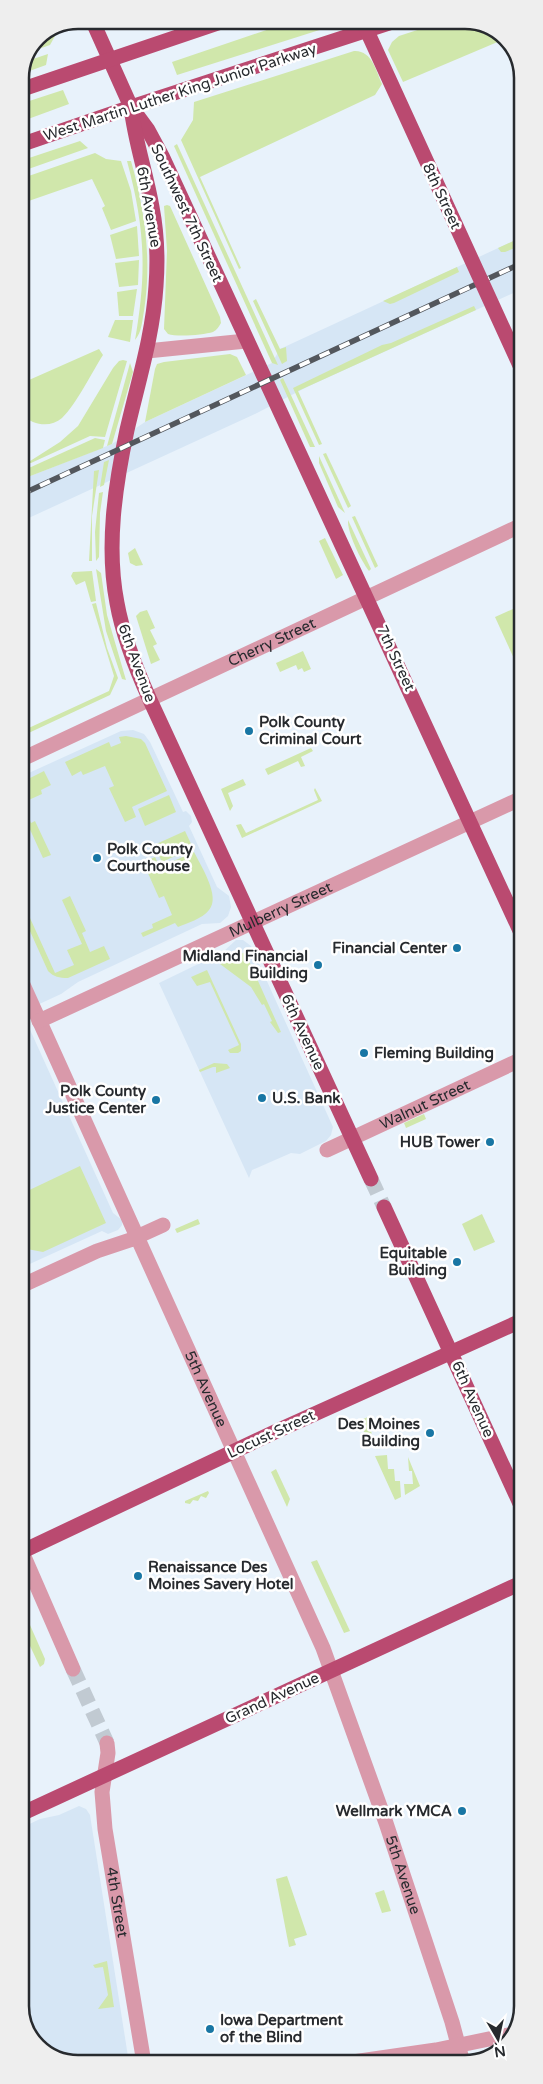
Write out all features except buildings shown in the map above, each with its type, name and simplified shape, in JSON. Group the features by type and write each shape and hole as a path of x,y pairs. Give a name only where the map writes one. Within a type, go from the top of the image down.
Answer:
{"main road":[{"name":"Southwest 7th Street","path":"96,29 131,107 148,130 162,156 264,382"},
{"path":"29,87 200,29"},
{"name":"West Martin Luther King Junior Parkway","path":"29,142 352,29"},
{"name":"8th Street","path":"372,29 514,352"},
{"name":"6th Avenue","path":"131,107 134,135 152,206 158,261 154,309 147,351 127,431 119,473 112,538 117,604 131,656 150,700 371,1179"},
{"name":"7th Street","path":"264,382 368,597 514,917"},
{"name":"6th Avenue","path":"384,1207 514,1490"},
{"name":"Locust Street","path":"29,1548 234,1451 514,1324"},
{"name":"Grand Avenue","path":"29,1810 514,1586"}],"street":[{"path":"147,351 246,341"},
{"name":"Cherry Street","path":"29,756 514,529"},
{"name":"Mulberry Street","path":"40,1021 514,802"},
{"name":"5th Avenue","path":"29,997 332,1670 389,1832 461,2055"},
{"name":"Walnut Street","path":"327,1150 514,1063"},
{"path":"29,1282 97,1251 137,1238 163,1226"},
{"path":"29,1570 73,1669"},
{"name":"4th Street","path":"106,1743 108,1754 102,1801 106,1836 143,2055"},
{"path":"399,2055 459,2046 504,2036"}],"shaded area":[{"path":"514,241 514,293 309,386 257,413 29,518 29,476 112,444 145,422 272,363 280,349"},
{"path":"133,730 144,734 150,742 183,812 186,811 191,816 192,822 189,826 217,887 229,896 231,907 228,916 220,923 202,924 78,982 61,994 29,1009 29,773 121,731"},
{"path":"236,940 243,940 251,946 333,1127 331,1135 326,1141 300,1154 291,1153 252,1170 249,1178 159,983 223,952"},
{"path":"29,1027 113,1213 122,1220 122,1225 118,1230 108,1234 102,1231 29,1264"},
{"path":"79,1806 86,1809 90,1815 128,2055 74,2055 59,2052 45,2043 32,2025 29,2007 29,1824 40,1819 59,1815"}],"green space":[{"path":"269,29 323,29 177,75 172,62"},
{"path":"420,29 469,29 484,32 499,42 403,82 388,50 392,42 399,36"},
{"path":"56,33 50,45 38,49"},
{"path":"354,51 365,54 375,68 382,84 375,95 200,177 241,268 239,269 181,140 193,120 194,102"},
{"path":"48,54 46,65 30,71 32,59"},
{"path":"63,90 69,104 29,119 29,101"},
{"path":"80,141 88,148 29,169 29,158"},
{"path":"177,144 278,365 272,363 174,146"},
{"path":"95,153 106,159 121,161 131,191 136,221 111,230 102,208 105,206 92,179 29,201 29,176"},
{"path":"127,161 131,161 136,179 146,235 147,254 144,311 140,330 135,340 141,293 142,250 138,208"},
{"path":"164,206 170,206 220,317 221,323 213,332 197,335 178,335 168,334 164,329 167,251"},
{"path":"137,226 139,256 116,259 110,235"},
{"path":"514,241 514,248 501,252 498,248"},
{"path":"139,260 138,285 119,287 115,263"},
{"path":"457,267 459,272 394,303 390,304 383,301"},
{"path":"137,289 133,316 119,316 117,292"},
{"path":"256,299 280,349 286,347 287,361 282,364 253,301"},
{"path":"474,306 476,310 298,391 322,444 319,445 293,388 382,345 391,343"},
{"path":"115,320 133,320 130,342 108,337"},
{"path":"99,349 103,355 67,412 62,418 52,423 41,424 29,420 29,380"},
{"path":"230,354 237,357 246,375 145,422 157,364"},
{"path":"119,361 127,361 105,437 90,436 29,463 60,442 78,426"},
{"path":"130,363 133,372 112,444 107,446"},
{"path":"283,378 315,447 310,447 280,380"},
{"path":"95,438 105,440 103,448 29,477 29,468"},
{"path":"326,453 351,506 348,508 323,454"},
{"path":"319,456 345,513 338,507 319,463"},
{"path":"109,460 104,485 100,487 104,462"},
{"path":"99,470 92,516 92,561 89,561 94,471"},
{"path":"103,492 100,513 99,557 96,561 95,532 99,493"},
{"path":"355,516 378,566 375,568 352,517"},
{"path":"348,520 371,569 369,571 355,546"},
{"path":"325,538 343,575 336,579 319,541"},
{"path":"135,548 143,565 136,566 130,563 128,553"},
{"path":"96,569 101,573 107,615 126,680 122,679 106,631"},
{"path":"92,571 96,601 91,602 85,581 76,585 71,576 73,572"},
{"path":"96,603 107,648 118,678 110,695 29,733 29,728 109,691 114,676 92,604"},
{"path":"513,609 514,659 495,617"},
{"path":"147,610 155,628 150,630 157,644 153,646 160,660 151,664 136,616 140,612"},
{"path":"303,651 311,669 304,672 302,668 298,670 296,665 280,672 276,663"},
{"path":"126,736 141,739 145,743 167,791 132,807 136,817 125,822 109,788 114,786 105,766 83,775 81,771 72,776 65,762 109,742 111,747 121,743 119,737"},
{"path":"311,748 313,751 301,757 305,766 301,767 298,761 268,775 265,769"},
{"path":"44,771 51,785 41,790 42,794 29,800 29,778"},
{"path":"243,779 246,785 228,793 233,806 230,811 221,789"},
{"path":"315,788 322,801 242,838 236,825 241,824 246,833 318,800"},
{"path":"169,795 176,812 145,826 138,809"},
{"path":"29,819 31,823 35,821 51,855 43,858 29,827"},
{"path":"185,831 193,848 162,862 154,845"},
{"path":"194,852 209,881 213,897 209,910 202,916 178,927 175,923 143,937 141,933 153,928 152,924 172,915 164,896 159,898 143,862 155,857 160,867"},
{"path":"70,896 86,931 82,933 90,952 104,946 110,959 68,978 55,976 48,971 29,929 29,916 55,973 74,965 67,950 82,944 62,900"},
{"path":"245,952 281,1032 278,1033 270,1022 272,1021 264,1004 262,1005 251,987 220,964"},
{"path":"207,970 241,1044 241,1051 238,1053 230,1053 228,1050 239,1045 210,982 197,986 191,977"},
{"path":"214,1063 227,1064 230,1068 216,1073 216,1067 213,1067 200,1072 199,1070"},
{"path":"424,1114 426,1119 406,1128 404,1123"},
{"path":"80,1166 106,1223 43,1252 29,1249 29,1190"},
{"path":"482,1214 495,1242 474,1251 462,1224"},
{"path":"198,1219 200,1224 177,1233 175,1229"},
{"path":"370,1416 372,1440 368,1440 359,1421"},
{"path":"387,1455 388,1469 394,1469 395,1481 400,1481 401,1497 395,1500 375,1456"},
{"path":"408,1457 420,1486 405,1495 404,1484 413,1484 412,1471 409,1471"},
{"path":"276,1469 290,1499 287,1507 271,1472"},
{"path":"208,1491 209,1493 206,1498 201,1496 198,1501 193,1500 190,1504 185,1503 185,1501"},
{"path":"317,1560 350,1631 344,1633 311,1562"},
{"path":"29,1626 45,1659 44,1664 40,1667 29,1644"},
{"path":"287,1876 307,1935 294,1939 296,1945 289,1947 276,1879"},
{"path":"384,1890 391,1911 382,1913 375,1893"},
{"path":"107,1961 114,2007 98,2009 108,1995 103,1967 95,1968 93,1965"}],"tunnel":[{"path":"371,1179 384,1207"},
{"path":"73,1669 107,1743"}],"railway":[{"path":"29,491 514,267"}],"place":[{"name":"Polk County Criminal Court","path":"249,731"},
{"name":"Polk County Courthouse","path":"97,858"},
{"name":"Financial Center","path":"457,948"},
{"name":"Midland Financial Building","path":"318,965"},
{"name":"Fleming Building","path":"364,1053"},
{"name":"U.S. Bank","path":"262,1098"},
{"name":"Polk County Justice Center","path":"156,1100"},
{"name":"HUB Tower","path":"490,1142"},
{"name":"Equitable Building","path":"457,1262"},
{"name":"Des Moines Building","path":"430,1433"},
{"name":"Renaissance Des Moines Savery Hotel","path":"138,1576"},
{"name":"Wellmark YMCA","path":"462,1811"},
{"name":"Iowa Department of the Blind","path":"210,2029"}]}
